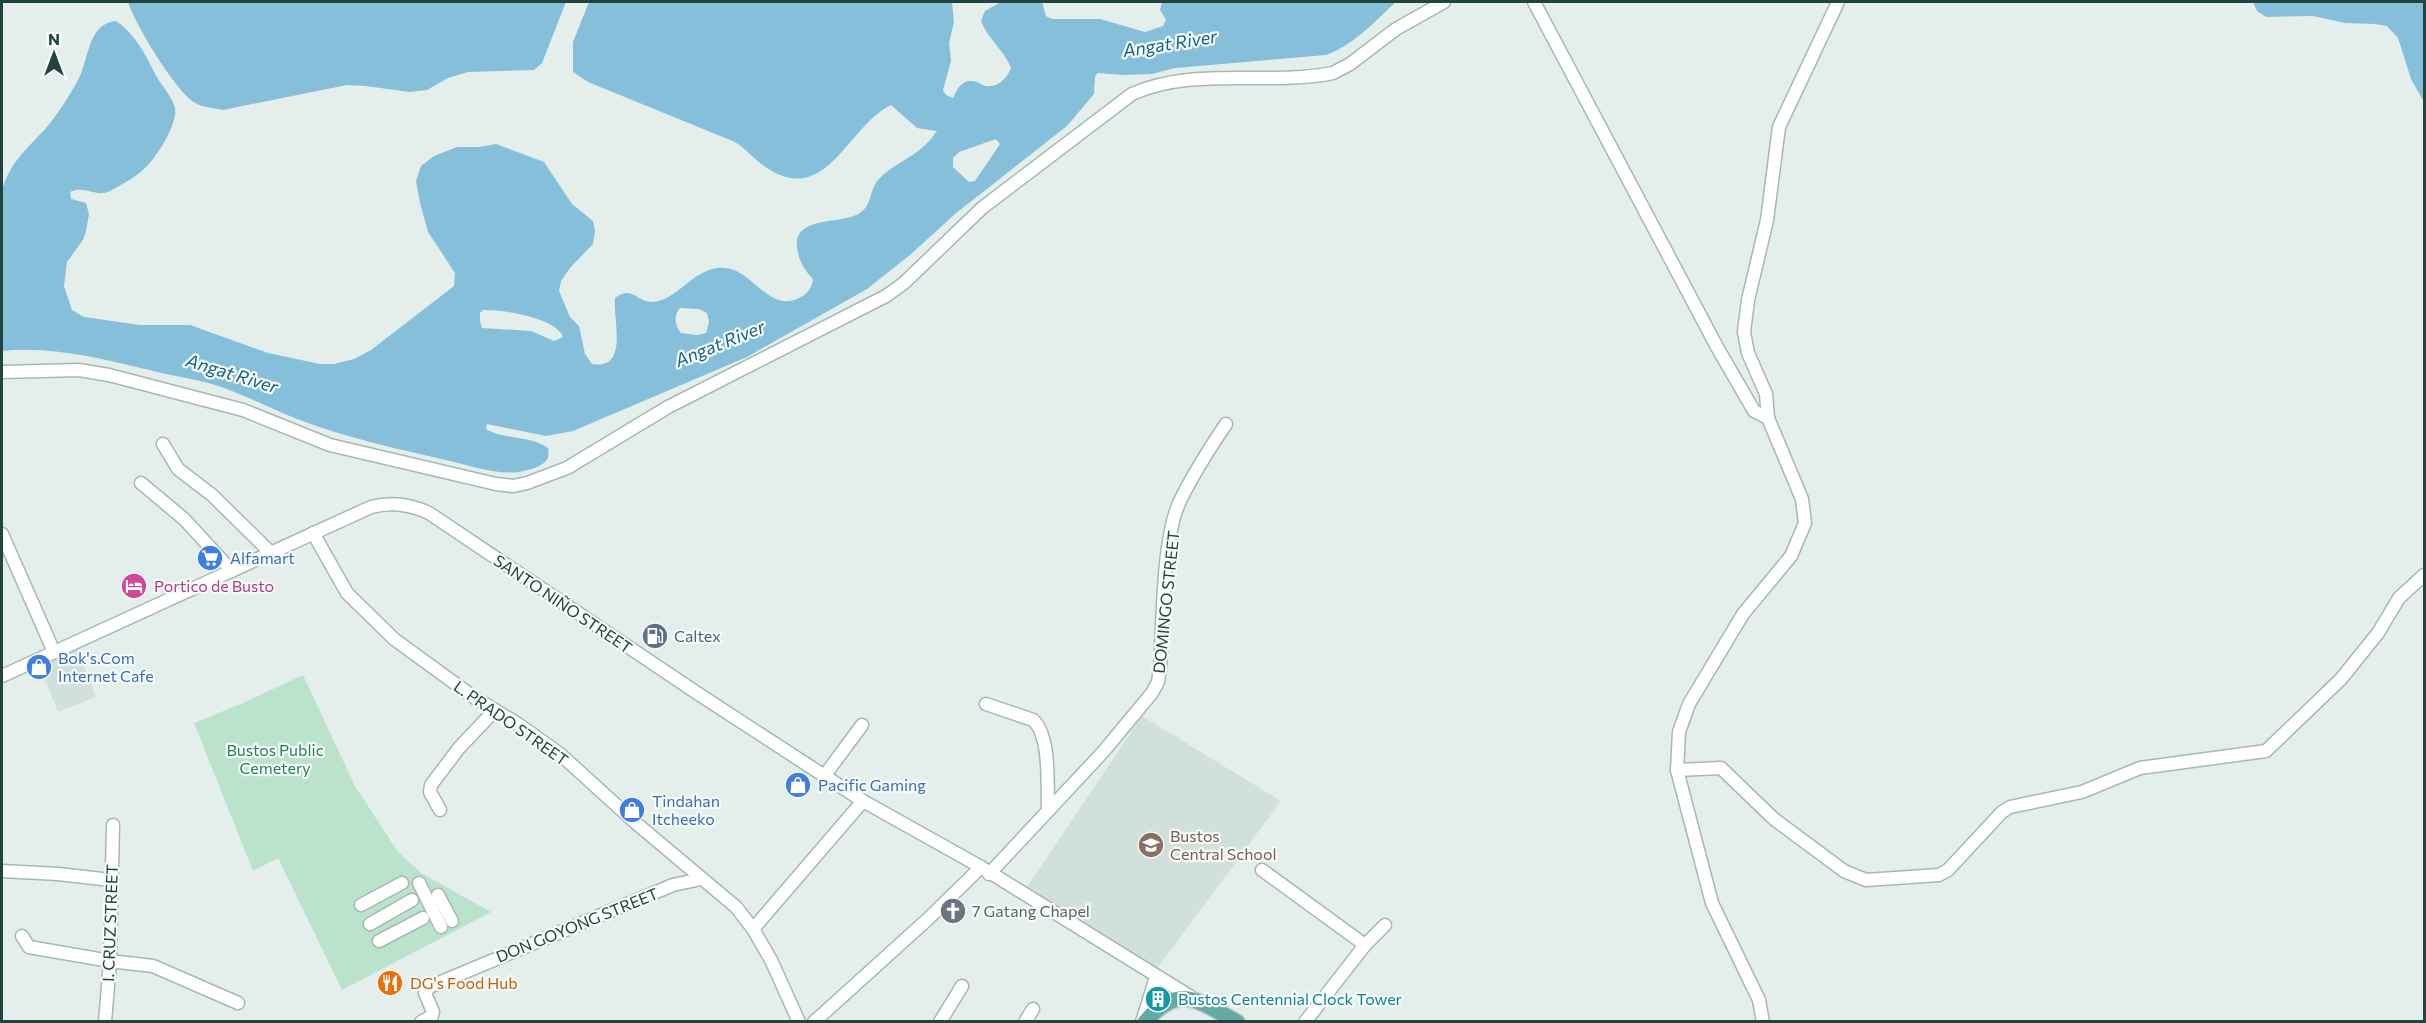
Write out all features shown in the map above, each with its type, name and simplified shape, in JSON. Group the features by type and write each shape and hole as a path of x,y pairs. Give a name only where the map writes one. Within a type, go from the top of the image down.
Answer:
{"main road":[{"path":"1144,1022 1165,1004 1191,997 1237,1022"}],"street":[{"path":"2,372 79,370 110,375 243,410 330,445 496,484 513,486 527,483 567,468 668,407 886,296 904,283 982,208 1132,94 1155,86 1189,80 1333,73 1350,64 1396,29 1444,2"},
{"path":"1534,2 1717,346 1754,411 1768,417"},
{"path":"1763,1022 1759,1000 1712,903 1677,770 1679,732 1689,704 1743,614 1791,556 1805,524 1802,499 1768,417 1766,394 1748,353 1744,332 1748,300 1767,220 1779,127 1838,2"},
{"name":"DOMINGO STREET","path":"814,1022 985,870 1048,809 1103,752 1152,693 1160,668 1168,550 1179,504 1226,424"},
{"path":"163,444 178,469 212,495 271,553"},
{"path":"141,483 184,519 232,571"},
{"name":"SANTO NIÑO STREET","path":"2,676 379,505 402,504 416,507 429,513 863,801 985,870 1191,997"},
{"name":"L. PRADO STREET","path":"313,533 347,593 394,639 475,698 518,723 560,754 637,824 736,907 753,928 771,960 799,1022"},
{"path":"2,534 54,652"},
{"path":"1677,770 1721,768 1774,819 1844,871 1866,880 1939,875 1948,870 2002,812 2010,807 2082,792 2140,768 2266,752 2341,679 2378,633 2399,598 2424,575"},
{"path":"986,704 1034,720 1039,725 1045,747 1048,809"},
{"path":"440,810 430,792 431,785 459,748 495,710"},
{"path":"825,775 862,725"},
{"path":"753,928 863,801"},
{"name":"I. CRUZ STREET","path":"105,1022 110,961 113,825"},
{"path":"1262,870 1365,945"},
{"path":"2,871 111,880"},
{"name":"DON GOYONG STREET","path":"420,1022 433,1012 425,993 429,987 674,885 701,879"},
{"path":"361,905 402,883"},
{"path":"418,883 447,924 438,895"},
{"path":"370,924 412,900"},
{"path":"379,941 423,918"},
{"path":"1305,1022 1365,945 1385,925"},
{"path":"22,936 29,947 153,966 238,1003"},
{"path":"1144,1022 1156,977"},
{"path":"940,1022 962,986"},
{"path":"1025,1022 1033,1009"}],"shaded area":[{"path":"77,648 96,697 58,712 38,663"},
{"name":"Bustos Central School","path":"1142,716 1281,801 1156,970 1025,890"}],"green space":[{"name":"Bustos Public Cemetery","path":"303,675 355,786 398,852 421,873 491,912 342,990 278,858 253,871 194,723"}],"water":[{"path":"128,2 566,2 542,63 534,70 468,72 448,78 427,90 409,92 347,85 223,110 199,105 184,93 156,54"},
{"name":"Angat River","path":"589,2 952,2 954,22 949,43 951,61 943,90 946,95 953,98 965,82 977,82 985,86 994,85 1002,82 1011,68 981,21 985,11 1001,2 1042,2 1046,16 1052,19 1100,19 1145,32 1163,26 1166,20 1160,10 1162,2 1396,2 1355,39 1326,55 1175,68 1152,74 1098,73 1095,76 1094,94 1067,126 955,214 910,255 867,289 747,357 573,431 546,436 487,424 486,429 493,432 533,441 548,448 549,454 546,461 528,470 506,472 483,469 354,437 316,426 223,388 195,380 74,354 39,350 2,351 2,191 5,181 20,157 50,123 70,94 81,74 94,36 106,23 116,21 134,37 171,99 175,114 162,147 148,165 135,176 105,193 81,190 70,192 71,199 86,203 89,214 83,240 67,262 64,286 72,310 84,317 140,325 190,325 268,353 320,364 334,364 354,359 371,350 454,286 455,273 428,232 416,181 421,166 434,156 457,147 496,144 544,162 572,204 593,221 595,231 593,244 570,268 561,281 559,291 570,317 579,326 585,354 592,364 604,364 615,352 617,342 615,298 621,294 631,294 652,302 661,300 705,272 725,268 745,276 780,300 790,301 801,297 808,292 813,279 802,264 798,252 798,237 803,230 821,222 852,217 860,213 864,210 877,181 919,150 937,131 917,128 891,105 875,115 820,172 804,178 785,177 764,166 735,142 588,82 573,72 573,42","holes":["996,139 1000,144 975,181 969,182 953,167 953,158 959,152","680,308 699,309 707,313 709,322 706,333 697,335 681,333 677,327 676,314","483,310 491,310 528,316 559,330 563,337 554,341 531,331 482,328 480,313"]},
{"path":"2253,2 2424,2 2424,102 2411,79 2398,38 2387,26 2345,23 2313,16 2266,17 2257,11"}],"place":[{"name":"Alfamart","path":"210,558"},
{"name":"Portico de Busto","path":"134,586"},
{"name":"Caltex","path":"655,636"},
{"name":"Bok's.Com Internet Cafe","path":"39,667"},
{"name":"Pacific Gaming","path":"798,785"},
{"name":"Tindahan Itcheeko","path":"632,810"},
{"name":"Bustos Central School","path":"1151,845"},
{"name":"7 Gatang Chapel","path":"953,911"},
{"name":"DG's Food Hub","path":"390,983"},
{"name":"Bustos Centennial Clock Tower","path":"1158,999"}]}
